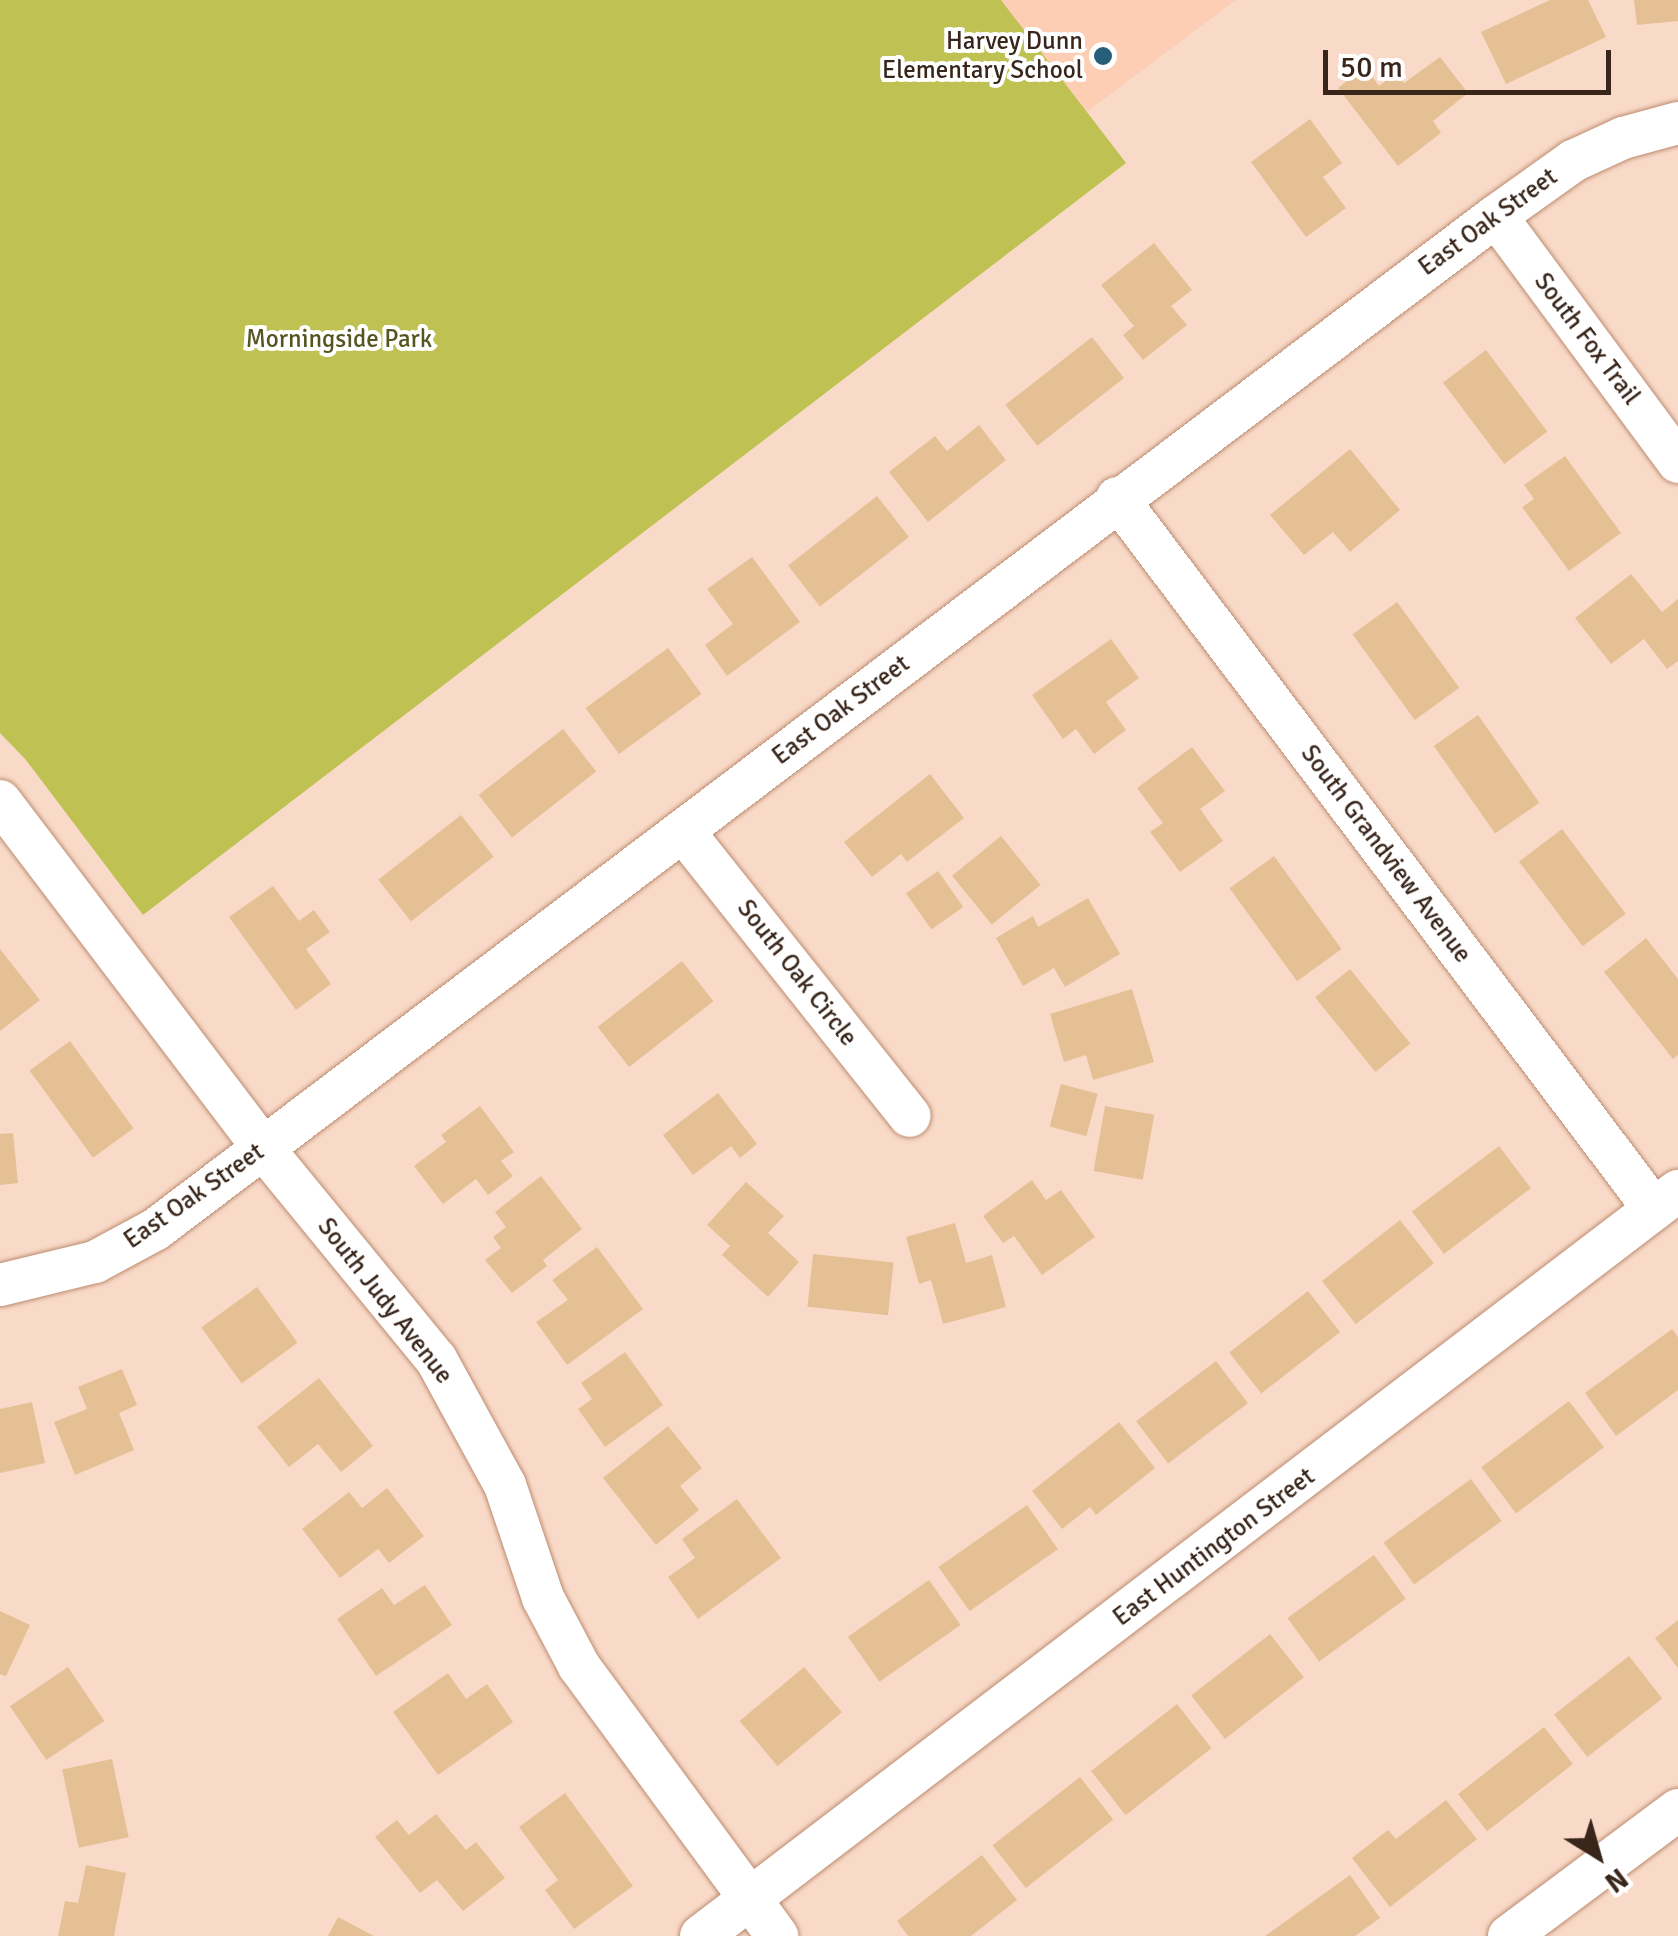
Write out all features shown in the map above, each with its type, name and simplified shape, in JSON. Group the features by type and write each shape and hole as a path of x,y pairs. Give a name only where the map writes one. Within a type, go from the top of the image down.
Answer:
{"street":[{"name":"East Oak Street","path":"0,1285 95,1262 156,1229 1117,498 1496,216 1572,161 1623,138 1678,122"},
{"name":"South Fox Trail","path":"1496,216 1678,462"},
{"name":"South Grandview Avenue","path":"1117,498 1666,1200"},
{"name":"South Judy Avenue","path":"0,801 264,1148 436,1359 505,1485 543,1598 578,1666 777,1936"},
{"name":"South Oak Circle","path":"684,831 910,1116"},
{"name":"East Huntington Street","path":"701,1936 1666,1200"},
{"path":"1509,1936 1678,1810"}],"shaded area":[{"name":"Harvey Dunn Elementary School","path":"1001,0 1236,0 1087,112"}],"green space":[{"name":"Morningside Park","path":"0,0 1001,0 1126,163 143,915 26,760 0,733"}],"building":[{"path":"1550,0 1588,0 1606,37 1506,84 1481,32"},
{"path":"1634,0 1678,0 1678,21 1637,25"},
{"path":"1440,57 1468,93 1433,121 1441,133 1398,166 1338,88 1365,67 1379,86 1396,73 1404,83"},
{"path":"1310,119 1342,163 1323,177 1346,208 1306,237 1251,162"},
{"path":"1154,243 1192,290 1171,306 1187,325 1143,360 1123,335 1134,326 1101,285"},
{"path":"1092,337 1124,378 1037,446 1005,405"},
{"path":"1486,350 1547,431 1504,464 1443,382"},
{"path":"979,425 1006,460 928,522 889,472 935,436 947,451"},
{"path":"1350,449 1400,510 1350,552 1333,532 1304,555 1270,515"},
{"path":"1565,456 1621,533 1569,571 1522,507 1534,499 1524,485"},
{"path":"877,496 909,537 820,607 788,566"},
{"path":"752,557 800,622 727,676 705,645 733,624 707,589"},
{"path":"1631,574 1662,612 1678,599 1678,661 1667,669 1644,639 1611,664 1575,618"},
{"path":"1397,602 1459,688 1415,720 1353,634"},
{"path":"1111,639 1139,678 1106,702 1126,730 1094,754 1076,729 1063,739 1032,695"},
{"path":"668,648 702,694 619,754 585,708"},
{"path":"1478,715 1539,803 1495,834 1434,746"},
{"path":"563,729 596,772 512,837 479,795"},
{"path":"1192,747 1225,791 1200,809 1223,841 1180,872 1150,832 1163,823 1137,788"},
{"path":"930,774 964,818 907,862 901,854 872,877 844,842"},
{"path":"461,815 494,857 411,921 378,880"},
{"path":"1562,829 1626,914 1583,946 1519,861"},
{"path":"1001,836 1041,885 992,925 952,876"},
{"path":"1274,856 1342,949 1297,981 1230,888"},
{"path":"938,871 963,907 931,929 906,893"},
{"path":"273,886 299,921 314,910 330,932 306,949 331,984 296,1010 229,917"},
{"path":"1088,898 1120,954 1065,987 1054,968 1023,986 996,938 1033,916 1038,927"},
{"path":"1646,938 1678,979 1678,1055 1673,1059 1604,972"},
{"path":"0,949 40,1000 0,1031"},
{"path":"682,961 713,1001 629,1067 598,1027"},
{"path":"1350,969 1410,1044 1375,1072 1315,997"},
{"path":"1132,989 1154,1062 1093,1080 1086,1055 1064,1062 1050,1014"},
{"path":"70,1041 133,1128 93,1158 30,1070"},
{"path":"1061,1084 1098,1094 1086,1136 1050,1127"},
{"path":"718,1093 757,1144 740,1158 731,1146 693,1175 663,1135"},
{"path":"480,1106 514,1152 501,1161 513,1176 488,1195 476,1179 443,1204 414,1166 446,1142 441,1135"},
{"path":"1105,1106 1154,1115 1143,1180 1094,1171"},
{"path":"13,1133 18,1183 0,1185 0,1134"},
{"path":"1499,1146 1531,1188 1444,1254 1412,1212"},
{"path":"541,1176 582,1229 543,1260 547,1266 512,1293 485,1260 501,1248 493,1237 506,1227 495,1212"},
{"path":"1032,1180 1046,1200 1061,1190 1095,1237 1042,1275 1014,1236 1003,1243 983,1216"},
{"path":"746,1182 784,1216 768,1233 799,1262 768,1297 722,1255 730,1246 707,1225"},
{"path":"1400,1220 1434,1263 1356,1324 1322,1281"},
{"path":"955,1223 966,1263 992,1255 1006,1307 943,1324 931,1280 919,1284 906,1237"},
{"path":"597,1247 643,1309 567,1365 536,1322 568,1300 552,1280"},
{"path":"813,1254 894,1262 888,1315 807,1307"},
{"path":"257,1287 298,1343 242,1383 201,1328"},
{"path":"1308,1291 1340,1332 1261,1394 1229,1353"},
{"path":"1672,1329 1678,1337 1678,1390 1616,1436 1585,1393"},
{"path":"625,1352 663,1405 605,1447 578,1409 592,1399 581,1383"},
{"path":"1216,1361 1248,1403 1168,1464 1136,1421"},
{"path":"122,1369 137,1405 119,1413 134,1450 75,1475 54,1422 87,1409 78,1387"},
{"path":"319,1378 373,1446 341,1472 318,1444 289,1467 257,1427"},
{"path":"1569,1401 1604,1447 1516,1514 1481,1467"},
{"path":"32,1402 45,1463 0,1473 0,1409"},
{"path":"1119,1422 1155,1468 1096,1515 1090,1507 1062,1529 1032,1491"},
{"path":"668,1426 702,1468 680,1486 699,1510 656,1545 603,1478"},
{"path":"1471,1479 1502,1521 1414,1585 1384,1542"},
{"path":"387,1488 424,1536 389,1563 378,1549 340,1578 302,1529 349,1492 362,1508"},
{"path":"737,1499 781,1558 698,1619 668,1577 695,1558 682,1539"},
{"path":"1027,1505 1058,1549 970,1611 939,1567"},
{"path":"1374,1555 1406,1599 1319,1662 1287,1618"},
{"path":"929,1580 961,1625 879,1682 848,1637"},
{"path":"425,1585 452,1625 376,1676 337,1619 382,1588 394,1605"},
{"path":"0,1611 30,1625 6,1676 0,1674"},
{"path":"1678,1620 1678,1668 1655,1638"},
{"path":"1270,1634 1304,1677 1225,1739 1191,1696"},
{"path":"1629,1656 1662,1699 1587,1757 1554,1714"},
{"path":"68,1667 104,1721 46,1760 10,1706"},
{"path":"804,1667 842,1712 778,1766 740,1721"},
{"path":"448,1673 466,1699 487,1684 513,1722 438,1775 393,1712"},
{"path":"1177,1704 1211,1748 1126,1815 1091,1771"},
{"path":"1544,1727 1573,1764 1487,1831 1458,1794"},
{"path":"112,1759 129,1837 79,1848 62,1770"},
{"path":"1080,1777 1113,1820 1026,1888 993,1845"},
{"path":"565,1793 633,1886 574,1929 545,1890 558,1880 519,1827"},
{"path":"1446,1800 1477,1839 1390,1907 1352,1858 1388,1830 1396,1839"},
{"path":"436,1814 466,1850 476,1842 505,1878 463,1911 437,1880 420,1893 375,1837 397,1820 409,1835"},
{"path":"982,1855 1017,1900 971,1936 908,1936 897,1921"},
{"path":"86,1865 126,1873 114,1936 58,1936 65,1901 78,1903"},
{"path":"1350,1875 1380,1918 1355,1936 1265,1936"},
{"path":"338,1917 374,1936 328,1936"}],"place":[{"name":"Harvey Dunn Elementary School","path":"1103,56"}]}
